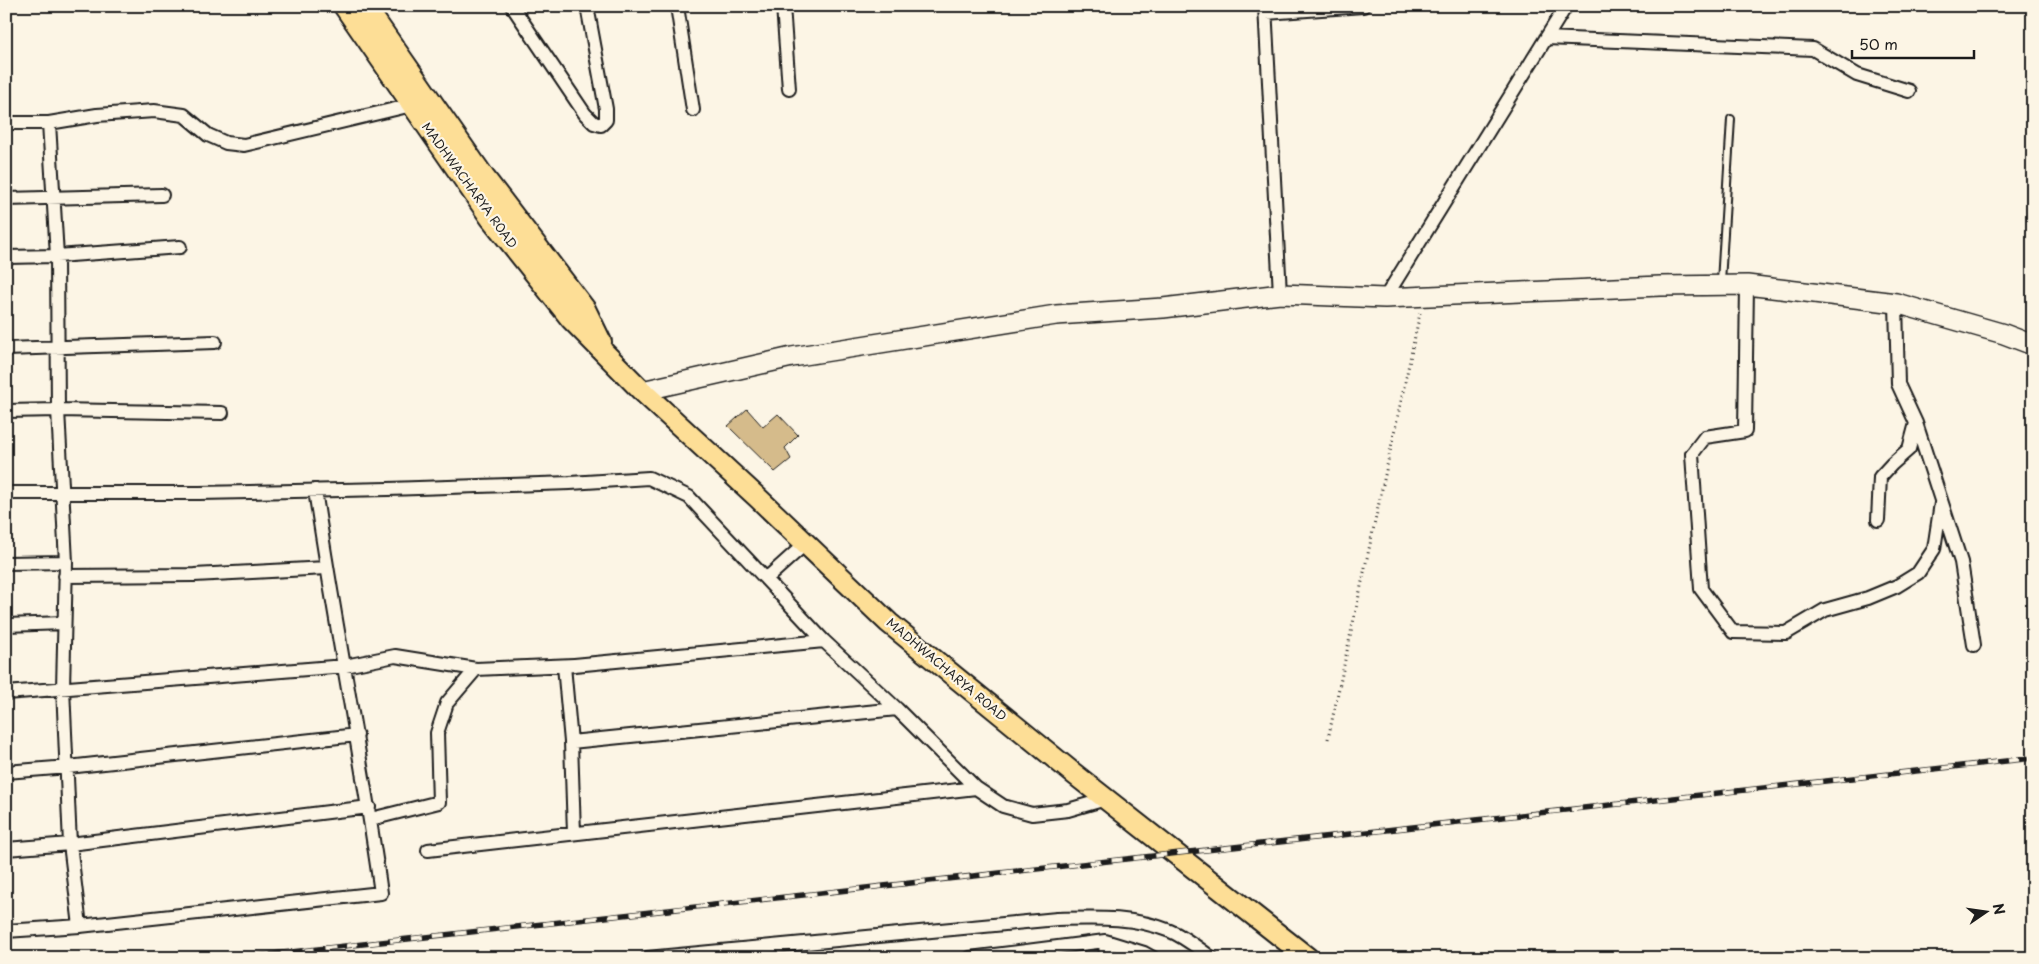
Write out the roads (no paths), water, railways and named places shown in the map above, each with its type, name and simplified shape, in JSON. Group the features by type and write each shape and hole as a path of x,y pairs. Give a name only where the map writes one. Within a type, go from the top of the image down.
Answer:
{"main road":[{"name":"MADHWACHARYA ROAD","path":"344,6 496,224 571,319 642,391 890,623 1106,799 1308,958"},
{"name":"MADHWACHARYA ROAD","path":"365,6 484,177 585,309 607,355"}],"street":[{"path":"512,6 586,114 594,123 601,125 606,120 606,109 587,6"},
{"path":"677,6 693,110"},
{"path":"783,6 789,89"},
{"path":"1280,294 1265,9 1363,6"},
{"path":"1385,298 1566,6"},
{"path":"1546,38 1813,49 1857,75 1909,91"},
{"path":"6,123 49,123 98,115 154,111 184,115 208,135 226,143 244,145 412,105"},
{"path":"49,123 57,256 58,410 66,562 63,688 70,844 80,926"},
{"path":"6,198 162,195"},
{"path":"6,257 57,256 180,247"},
{"path":"642,391 792,357 1056,315 1163,308 1280,294 1385,298 1660,286 1747,285 1896,303 2004,334 2033,346"},
{"path":"1747,285 1745,431 1705,437 1692,454 1701,589 1733,632 1786,633 1825,610 1868,598 1897,586 1918,573 1934,549 1941,504"},
{"path":"1896,303 1898,384 1916,423 1961,562 1974,645"},
{"path":"6,349 215,342"},
{"path":"6,411 222,413"},
{"path":"1878,520 1880,478 1909,449 1916,423"},
{"path":"6,493 315,490 570,483 649,478 690,497 824,641 897,709 976,788 1003,806 1032,814 1068,810 1106,799"},
{"path":"6,931 80,926 381,894 370,813 326,568 315,490"},
{"path":"766,579 806,543"},
{"path":"6,563 66,562"},
{"path":"65,576 194,575 326,568"},
{"path":"6,625 64,623"},
{"path":"574,833 571,742 564,666 824,641"},
{"path":"6,692 345,666 395,656 476,669 574,665"},
{"path":"6,849 370,813 438,802 438,733 446,703 476,669"},
{"path":"571,742 897,709"},
{"path":"6,772 68,767 357,735"},
{"path":"428,850 976,788"},
{"path":"648,958 1057,919 1098,918 1139,921 1172,932 1212,958"},
{"path":"1105,941 1106,958"},
{"path":"970,958 1105,941 1144,953 1153,958"}],"lane":[{"path":"1721,286 1731,120"},
{"path":"2027,958 2033,957"}],"railway":[{"path":"237,958 2033,758"}]}
